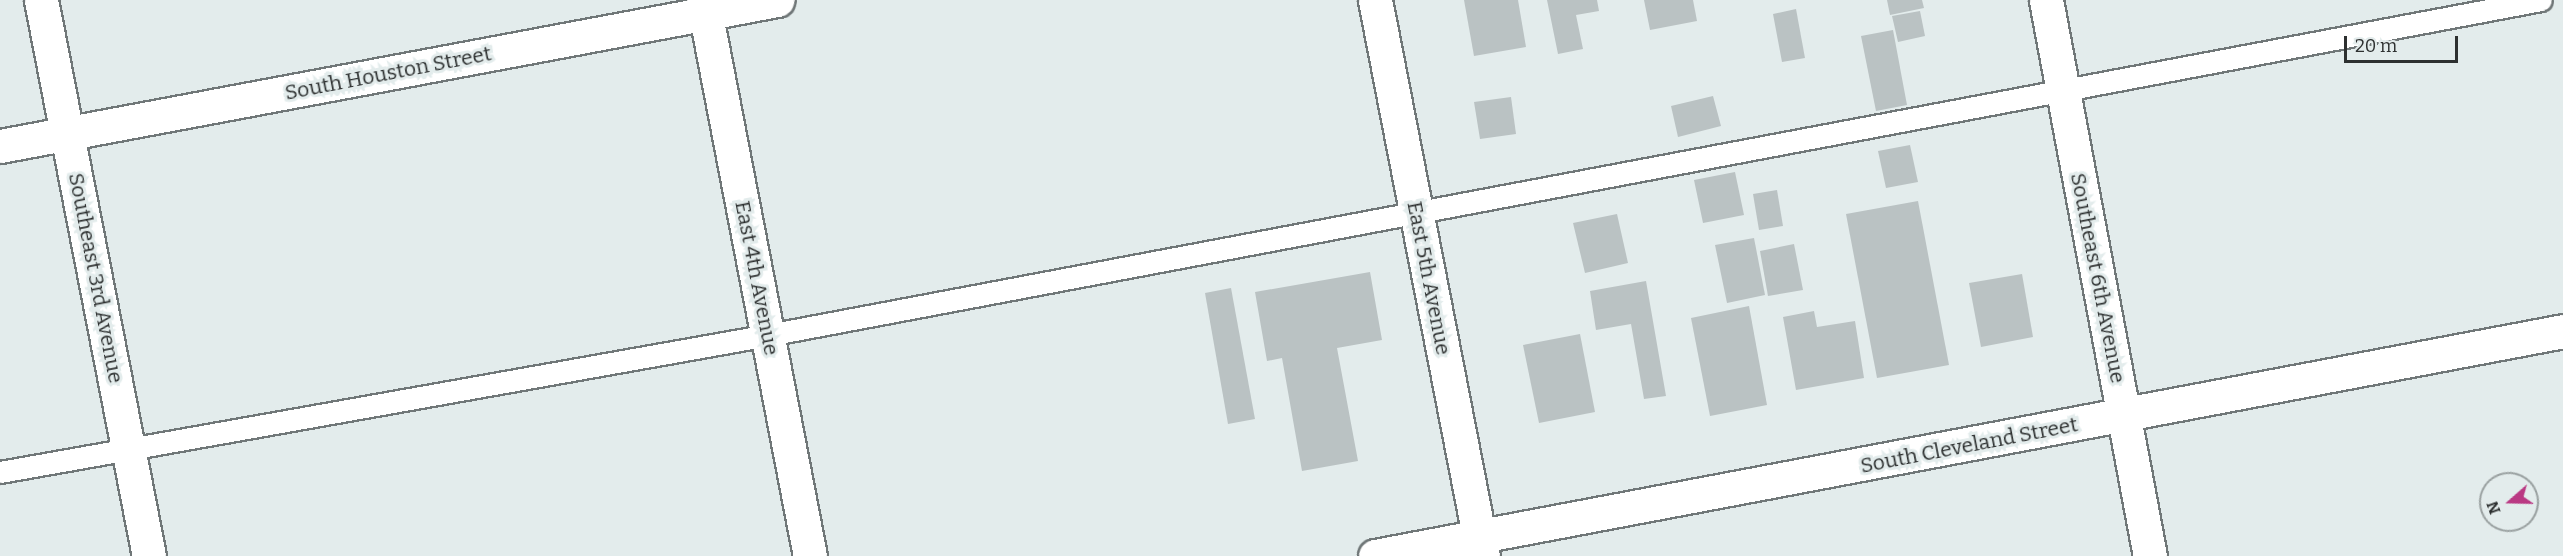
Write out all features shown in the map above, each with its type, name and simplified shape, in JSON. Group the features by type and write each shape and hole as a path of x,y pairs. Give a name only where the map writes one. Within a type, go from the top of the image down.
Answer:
{"street":[{"name":"Southeast 3rd Avenue","path":"41,0 149,556"},
{"name":"South Houston Street","path":"0,146 704,7 777,0"},
{"name":"East 5th Avenue","path":"1375,0 1482,547"},
{"name":"Southeast 6th Avenue","path":"2046,0 2150,556"},
{"name":"East 4th Avenue","path":"704,7 810,556"},
{"name":"South Cleveland Street","path":"1375,556 1482,547 2124,416 2563,331"}],"lane":[{"path":"0,472 768,335 2541,0"}],"building":[{"path":"1464,0 1518,0 1526,47 1474,56"},
{"path":"1547,0 1597,0 1599,11 1576,15 1583,49 1558,54"},
{"path":"1644,0 1693,0 1697,21 1650,30"},
{"path":"1887,0 1922,0 1924,8 1890,15"},
{"path":"1796,9 1805,58 1782,62 1773,14"},
{"path":"1920,11 1925,36 1898,42 1892,16"},
{"path":"1893,30 1907,105 1876,111 1861,36"},
{"path":"1713,96 1721,126 1678,137 1671,106"},
{"path":"1511,97 1516,134 1480,139 1474,102"},
{"path":"1910,145 1918,182 1886,188 1878,151"},
{"path":"1735,172 1744,215 1703,223 1694,180"},
{"path":"1777,190 1783,226 1759,230 1753,194"},
{"path":"1918,201 1949,365 1877,378 1846,214"},
{"path":"1617,214 1628,263 1585,273 1573,223"},
{"path":"1754,238 1765,295 1727,303 1715,245"},
{"path":"1794,244 1803,290 1768,296 1760,251"},
{"path":"1370,272 1382,340 1337,348 1358,461 1302,471 1282,358 1267,361 1255,292"},
{"path":"2022,274 2033,337 1981,347 1969,283"},
{"path":"1646,281 1666,396 1644,399 1631,324 1596,330 1590,291"},
{"path":"1231,288 1255,419 1228,424 1205,293"},
{"path":"1749,306 1767,405 1710,416 1691,318"},
{"path":"1814,311 1817,327 1855,321 1864,378 1796,390 1783,317"},
{"path":"1580,334 1595,412 1539,423 1523,345"}]}
